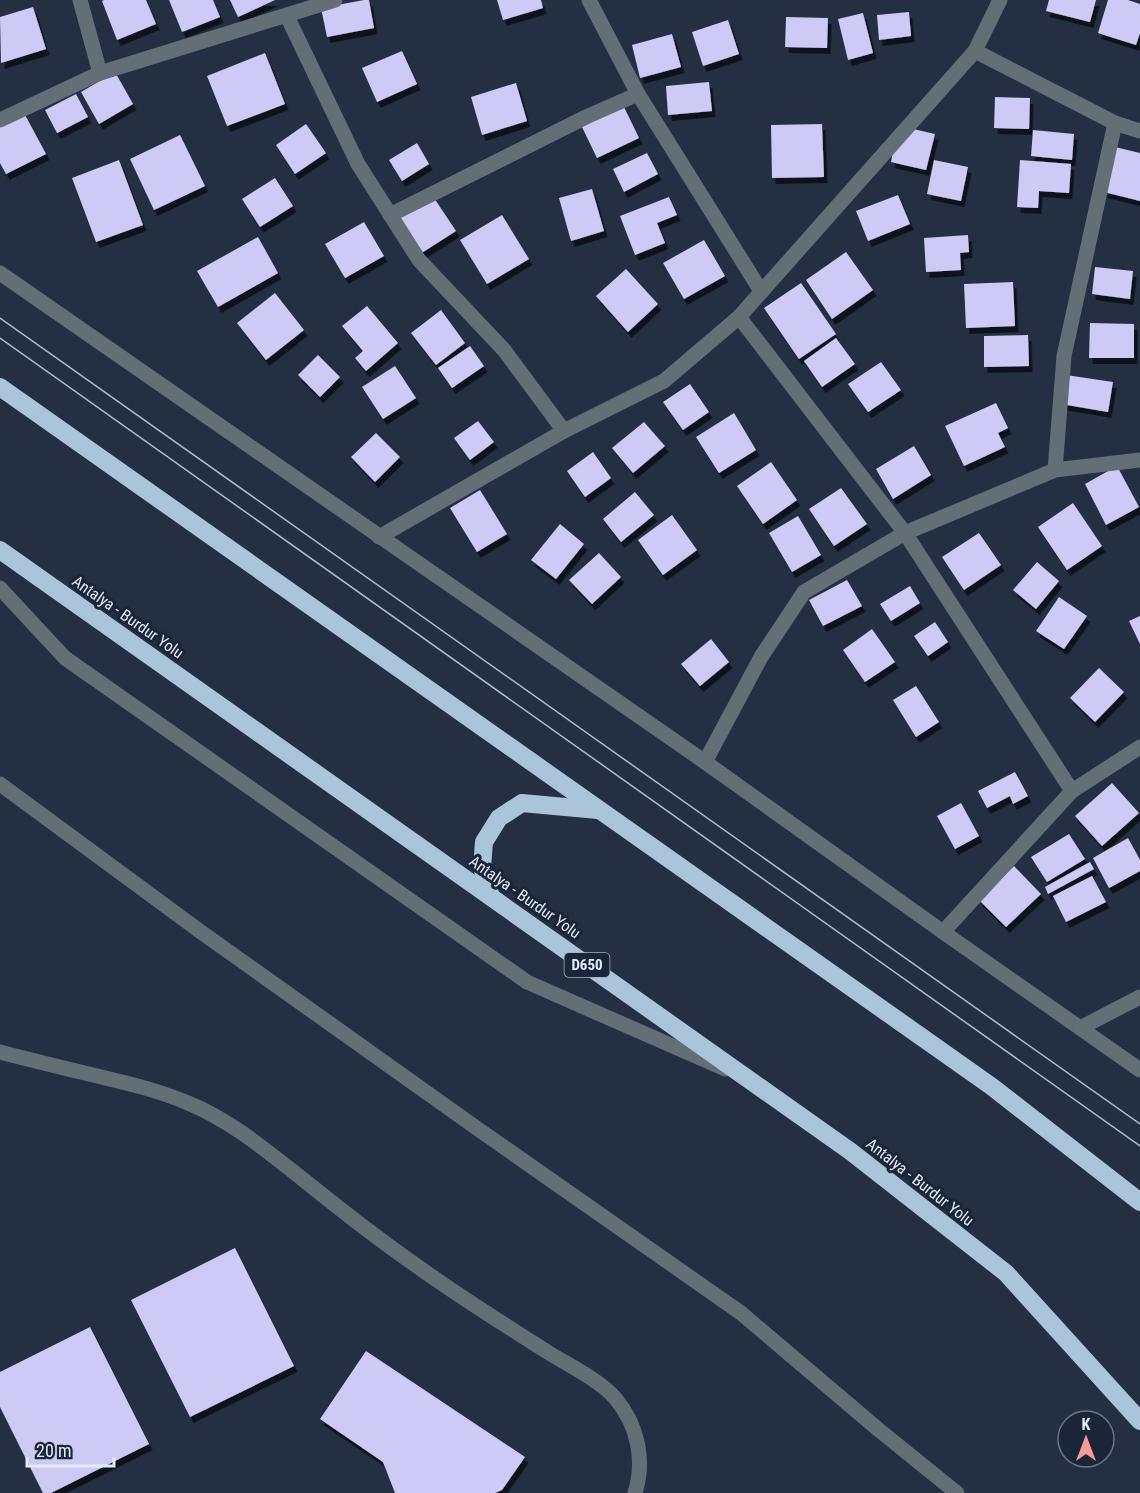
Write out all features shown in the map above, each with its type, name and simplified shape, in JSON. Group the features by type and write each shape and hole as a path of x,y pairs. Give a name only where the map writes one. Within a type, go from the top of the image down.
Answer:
{"highway":[{"path":"0,387 991,1086 1140,1202"},
{"name":"Antalya - Burdur Yolu","path":"0,550 849,1151 1006,1273 1140,1421"},
{"path":"491,897 482,867 484,842 499,818 522,803 600,810"}],"street":[{"path":"80,0 100,73"},
{"path":"0,120 100,73 287,16 302,5 335,0"},
{"path":"588,0 638,94 760,291"},
{"path":"379,537 564,431 664,381 739,317 975,51 1000,0"},
{"path":"287,16 358,164 419,261 504,350 564,431"},
{"path":"975,51 1115,123 1140,131"},
{"path":"390,214 586,117 638,94"},
{"path":"1055,470 1064,356 1115,123"},
{"path":"0,273 705,762 1140,1070"},
{"path":"739,317 905,534 1072,790"},
{"path":"705,762 761,657 804,592 905,534 1055,470 1140,460"},
{"path":"0,588 65,658 527,982 747,1078"},
{"path":"943,932 1072,790 1140,747"},
{"path":"0,784 229,952 741,1313 957,1493"},
{"path":"1080,1028 1140,997"},
{"path":"0,1053 153,1090 189,1103 252,1138 346,1214 417,1266 483,1311 608,1390 626,1413 638,1443 640,1459 635,1493"}],"building":[{"path":"146,0 156,24 117,40 102,1"},
{"path":"169,0 213,0 220,17 182,32"},
{"path":"230,0 275,0 238,17"},
{"path":"369,0 374,28 327,37 321,8"},
{"path":"497,0 541,0 543,8 503,20"},
{"path":"1049,0 1096,0 1090,22 1046,11"},
{"path":"1108,0 1128,0 1140,4 1140,33 1136,45 1098,33"},
{"path":"33,7 46,49 1,63 0,17"},
{"path":"909,12 911,36 879,40 877,15"},
{"path":"863,13 873,53 848,60 838,19"},
{"path":"786,17 828,18 827,48 785,47"},
{"path":"728,20 739,54 703,66 692,32"},
{"path":"672,34 681,67 640,78 632,45"},
{"path":"402,51 417,84 377,102 362,68"},
{"path":"265,53 285,104 227,126 207,76"},
{"path":"115,72 133,104 99,124 81,92"},
{"path":"709,82 712,111 668,115 666,86"},
{"path":"516,83 527,121 482,135 471,97"},
{"path":"76,94 88,117 57,133 45,110"},
{"path":"995,97 1030,98 1029,129 994,128"},
{"path":"623,105 639,138 597,158 581,125"},
{"path":"24,113 46,154 6,174 0,163 0,126"},
{"path":"306,124 326,153 295,174 276,145"},
{"path":"822,124 824,177 772,178 771,125"},
{"path":"909,128 935,134 926,170 891,162 894,146 899,148 903,132"},
{"path":"1033,130 1074,134 1072,160 1031,156"},
{"path":"180,135 205,186 154,210 130,159"},
{"path":"417,143 429,164 402,181 389,160"},
{"path":"1115,147 1140,153 1140,201 1104,192"},
{"path":"647,153 658,174 624,192 613,169"},
{"path":"119,160 143,225 96,242 72,178"},
{"path":"934,160 968,167 961,201 927,194"},
{"path":"1020,160 1071,164 1069,193 1039,191 1038,208 1017,207"},
{"path":"275,178 293,206 260,227 242,199"},
{"path":"592,189 604,231 571,241 559,198"},
{"path":"432,195 456,231 420,254 397,217"},
{"path":"898,195 910,224 868,241 856,211"},
{"path":"669,197 677,215 657,223 665,243 635,255 620,216"},
{"path":"502,215 529,259 487,284 460,240"},
{"path":"364,222 384,256 345,278 325,244"},
{"path":"968,235 969,252 960,253 961,270 926,272 924,238"},
{"path":"258,237 278,273 218,307 197,271"},
{"path":"704,240 725,276 684,299 663,263"},
{"path":"846,252 873,290 832,319 806,280"},
{"path":"1095,267 1133,271 1130,299 1092,294"},
{"path":"626,269 658,304 628,332 596,296"},
{"path":"1013,282 1015,326 966,328 964,284"},
{"path":"801,283 836,334 799,359 764,308"},
{"path":"275,293 304,330 266,360 237,323"},
{"path":"367,306 398,343 366,371 355,358 363,351 342,326"},
{"path":"441,310 465,343 436,365 411,333"},
{"path":"1090,323 1134,324 1134,358 1089,358"},
{"path":"1028,335 1029,366 984,367 984,336"},
{"path":"836,338 855,364 822,387 804,361"},
{"path":"470,346 484,366 452,388 438,368"},
{"path":"318,355 340,377 320,397 298,375"},
{"path":"881,362 901,390 868,412 848,384"},
{"path":"395,366 416,398 383,419 362,387"},
{"path":"1066,375 1113,382 1108,412 1061,404"},
{"path":"690,384 709,412 683,430 663,402"},
{"path":"996,403 1008,428 998,433 1005,447 964,466 945,426"},
{"path":"734,413 756,450 719,473 696,437"},
{"path":"478,421 494,442 470,460 454,438"},
{"path":"644,422 665,446 633,473 612,448"},
{"path":"376,433 400,457 375,482 351,457"},
{"path":"914,446 931,475 893,499 876,469"},
{"path":"593,452 611,478 585,497 567,471"},
{"path":"771,462 797,500 763,524 737,486"},
{"path":"1117,466 1139,507 1106,525 1085,484"},
{"path":"841,488 867,524 834,546 809,509"},
{"path":"480,490 507,534 477,552 450,508"},
{"path":"635,492 654,515 621,542 603,519"},
{"path":"1073,503 1102,546 1067,570 1038,527"},
{"path":"672,515 697,550 663,575 638,540"},
{"path":"798,516 821,555 792,572 769,533"},
{"path":"560,524 584,544 556,579 531,560"},
{"path":"979,533 1001,565 964,590 942,557"},
{"path":"599,553 621,577 592,604 569,580"},
{"path":"1037,562 1059,581 1036,609 1013,590"},
{"path":"847,580 862,606 823,626 809,600"},
{"path":"910,586 920,603 891,621 880,604"},
{"path":"1059,597 1087,616 1064,649 1036,631"},
{"path":"1140,616 1140,644 1129,621"},
{"path":"935,622 948,642 928,656 914,636"},
{"path":"872,629 895,662 865,682 843,650"},
{"path":"711,639 729,662 700,686 681,664"},
{"path":"1099,668 1124,692 1095,722 1070,698"},
{"path":"916,686 939,722 916,737 893,700"},
{"path":"1015,772 1028,796 1013,804 1010,796 987,808 978,791"},
{"path":"1112,783 1139,813 1102,846 1075,816"},
{"path":"961,803 979,836 955,849 937,816"},
{"path":"1069,834 1085,859 1047,882 1031,857"},
{"path":"1128,838 1140,860 1140,871 1109,888 1093,858"},
{"path":"1090,862 1094,869 1048,894 1045,887"},
{"path":"1014,866 1041,894 1006,927 979,900"},
{"path":"1092,876 1106,902 1066,922 1053,896"},
{"path":"235,1248 294,1366 190,1417 131,1300"},
{"path":"90,1327 149,1444 51,1493 43,1493 0,1407 0,1372"},
{"path":"366,1351 525,1457 502,1490 495,1493 395,1493 383,1462 320,1419"}],"tram line":[{"path":"0,318 1140,1124"},
{"path":"0,338 1140,1146"}]}
